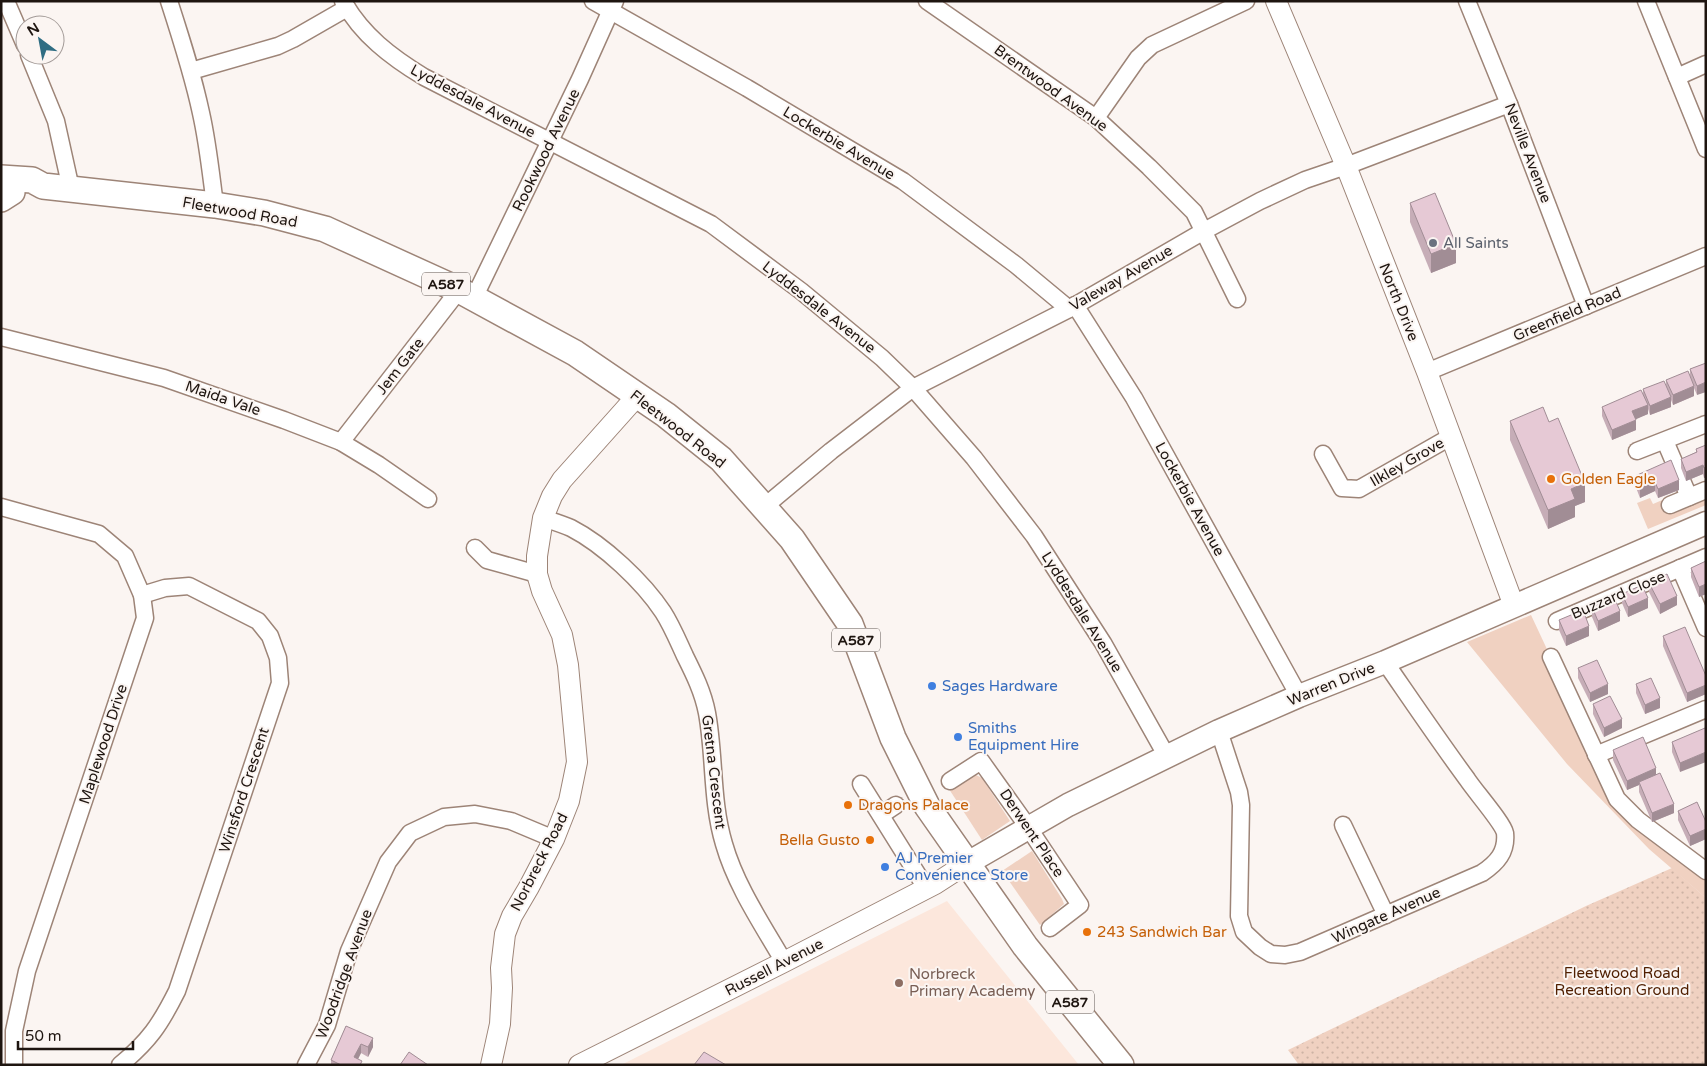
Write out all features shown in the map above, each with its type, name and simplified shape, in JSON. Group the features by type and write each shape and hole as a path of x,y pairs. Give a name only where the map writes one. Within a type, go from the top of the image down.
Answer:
{"main road":[{"name":"Fleetwood Road","path":"4,191 32,180 43,186 264,213 324,229 466,294 575,353 666,415 721,459 792,539 850,624 892,738 926,806 1025,946 1121,1065"},
{"name":"Warren Drive","path":"966,864 1068,805 1219,731 1299,696 1385,662 1706,523"}],"street":[{"path":"6,1 15,22"},
{"path":"169,1 191,71 208,149 215,206"},
{"name":"Lockerbie Avenue","path":"593,1 613,6 665,40 903,181 1072,307 1134,398 1299,696"},
{"name":"Brentwood Avenue","path":"927,1 1096,118 1194,212 1238,299"},
{"path":"1096,118 1138,58 1152,45 1246,1"},
{"name":"North Drive","path":"1276,1 1346,166 1452,436 1514,606"},
{"name":"Neville Avenue","path":"1467,1 1509,104 1586,306"},
{"path":"1646,1 1706,149"},
{"path":"191,71 278,46 293,39 345,5"},
{"name":"Lyddesdale Avenue","path":"345,5 361,28 404,65 711,224 801,291 882,358 913,388 974,458 1034,536 1098,635 1166,756"},
{"name":"Rookwood Avenue","path":"466,294 550,141 613,6"},
{"path":"1677,77 1706,64"},
{"path":"33,65 56,121 71,189"},
{"name":"Valeway Avenue","path":"764,507 823,457 913,388 1072,307 1260,201 1305,180 1509,104"},
{"name":"Greenfield Road","path":"1427,372 1706,256"},
{"name":"Jem Gate","path":"341,442 466,294"},
{"name":"Maida Vale","path":"1,337 164,378 284,420 341,442 379,465 428,499"},
{"name":"Norbreck Road","path":"491,1065 500,1024 501,968 505,934 512,916 554,839 569,801 577,762 568,665 562,635 542,591 537,574 538,549 543,518 552,496 562,480 637,396"},
{"path":"1638,452 1656,439 1706,424"},
{"name":"Ilkley Grove","path":"1323,454 1342,488 1348,490 1359,489 1452,436"},
{"path":"1656,439 1689,497"},
{"path":"1670,505 1706,490"},
{"name":"Maplewood Drive","path":"1,507 99,534 125,556 142,595 145,618 8,1030 14,1065"},
{"name":"Gretna Crescent","path":"543,518 571,528 605,551 653,598 664,614 697,680 706,711 712,746 714,782 724,844 732,867 749,901 784,962"},
{"path":"476,548 487,560 537,574"},
{"name":"Buzzard Close","path":"1557,621 1706,558"},
{"path":"1680,568 1706,628"},
{"name":"Winsford Crescent","path":"120,1065 146,1042 163,1019 177,992 280,683 278,658 270,636 258,621 189,586 165,588 142,595"},
{"path":"1551,657 1617,799 1638,820 1706,871"},
{"name":"Wingate Avenue","path":"1219,731 1239,792 1241,805 1239,916 1244,932 1260,947 1271,954 1285,955 1300,952 1482,873 1501,857 1505,843 1504,830 1385,662"},
{"path":"1596,755 1706,709"},
{"name":"Derwent Place","path":"950,781 981,761 1028,827 1080,905 1050,928"},
{"path":"861,784 926,888"},
{"path":"880,815 896,805"},
{"name":"Woodridge Avenue","path":"306,1065 327,1025 349,951 388,862 410,833 444,817 474,814 511,821 554,839"},
{"path":"1343,825 1386,915"},
{"name":"Russell Avenue","path":"579,1065 784,962 926,888 966,864"}],"shaded area":[{"name":"Norbreck Primary Academy","path":"947,901 1079,1065 621,1065"}],"green space":[{"path":"1706,490 1706,505 1648,529 1637,503 1650,498 1653,504 1667,498"},
{"path":"1531,615 1617,799 1706,871 1706,898 1649,849 1567,764 1467,642"},
{"path":"974,774 982,778 1010,821 982,840 949,789"},
{"path":"1032,851 1064,904 1040,925 1002,871"},
{"name":"Fleetwood Road Recreation Ground","path":"1672,868 1706,898 1706,1065 1299,1065 1288,1050 1586,906"}],"building":[{"path":"1435,193 1456,244 1431,254 1410,203"},
{"path":"1706,363 1706,382 1697,386 1690,369"},
{"path":"1688,371 1694,386 1673,395 1666,380"},
{"path":"1664,381 1671,397 1650,406 1643,389"},
{"path":"1641,390 1648,405 1632,411 1636,420 1612,430 1602,407"},
{"name":"Golden Eagle","path":"1543,407 1549,422 1558,418 1585,483 1571,489 1575,499 1548,510 1510,421"},
{"path":"1706,445 1706,467 1704,468 1703,465 1686,472 1681,459 1697,452 1696,449"},
{"path":"1671,460 1679,480 1658,489 1655,482 1640,488 1635,476"},
{"path":"1706,561 1706,584 1699,587 1691,568"},
{"path":"1667,574 1677,596 1660,604 1649,583"},
{"path":"1642,585 1648,598 1628,607 1622,594"},
{"path":"1614,597 1620,611 1598,621 1592,607"},
{"path":"1583,610 1589,626 1566,636 1559,620"},
{"path":"1685,627 1706,676 1706,685 1687,693 1663,636"},
{"path":"1597,660 1608,684 1590,693 1578,668"},
{"path":"1651,678 1660,698 1645,705 1636,684"},
{"path":"1610,696 1622,719 1604,728 1593,704"},
{"path":"1705,728 1706,752 1680,763 1672,742"},
{"path":"1643,737 1656,768 1627,781 1613,750"},
{"path":"1660,773 1674,804 1652,813 1639,782"},
{"path":"1697,802 1706,822 1706,829 1690,836 1678,811"},
{"path":"346,1026 373,1038 368,1047 361,1044 354,1057 362,1061 360,1065 341,1065 331,1060"},
{"path":"409,1052 428,1065 400,1065"},
{"path":"704,1052 726,1065 694,1065"}],"place":[{"name":"All Saints","path":"1433,243"},
{"name":"Golden Eagle","path":"1551,479"},
{"name":"Sages Hardware","path":"932,686"},
{"name":"Smiths Equipment Hire","path":"958,737"},
{"name":"Dragons Palace","path":"848,805"},
{"name":"Bella Gusto","path":"870,840"},
{"name":"AJ Premier Convenience Store","path":"885,867"},
{"name":"243 Sandwich Bar","path":"1087,932"},
{"name":"Norbreck Primary Academy","path":"899,983"}]}
